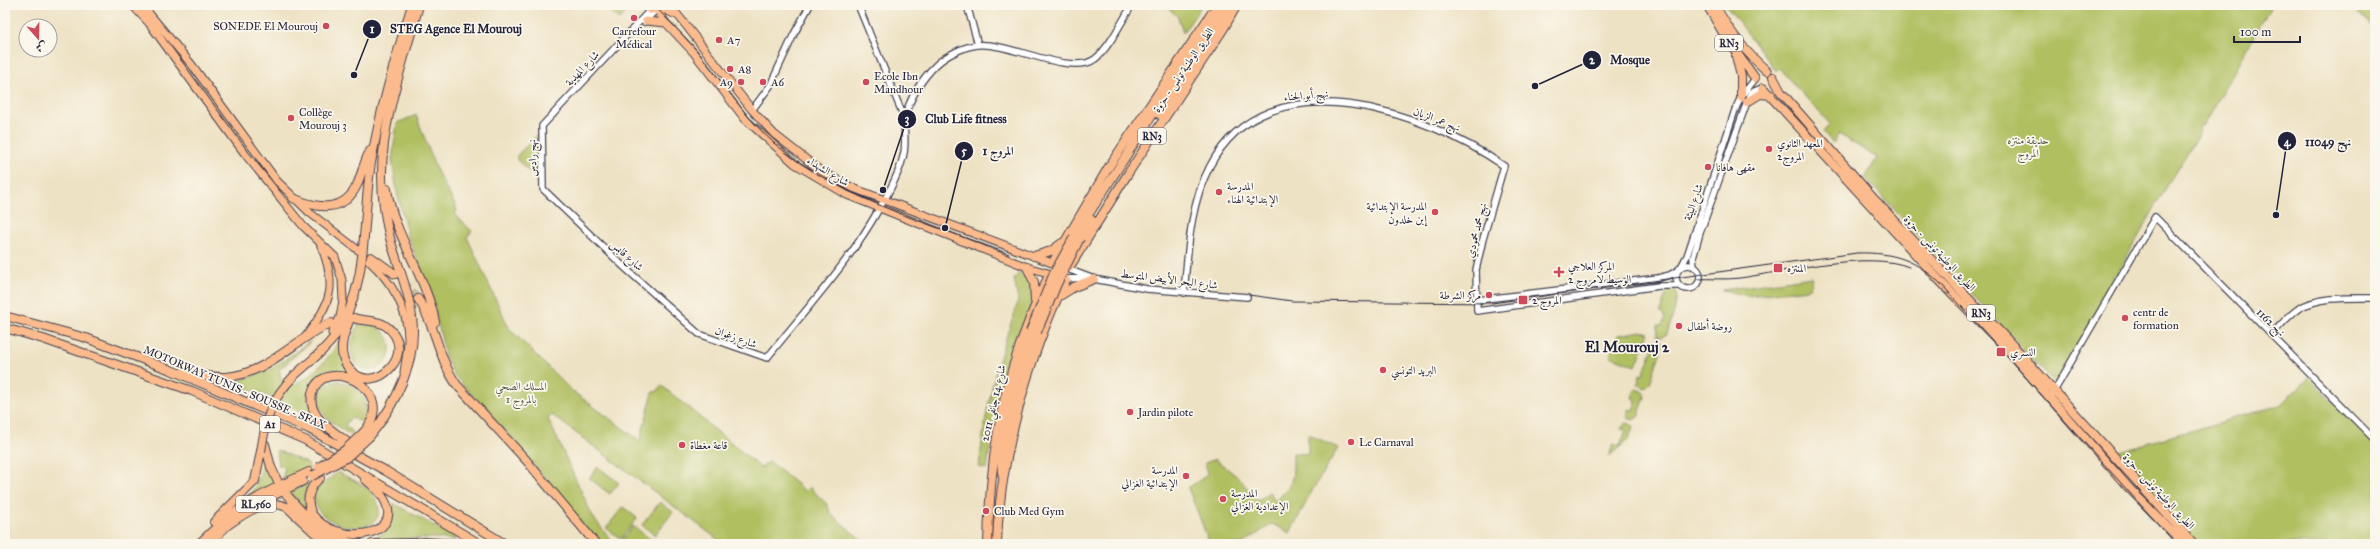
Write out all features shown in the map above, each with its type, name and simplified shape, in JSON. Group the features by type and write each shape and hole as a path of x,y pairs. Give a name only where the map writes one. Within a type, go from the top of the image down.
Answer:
{"highway":[{"path":"404,362 401,340 392,326 372,317 354,318 381,324 390,329 396,338 399,348 397,360 390,370 371,378 359,376 348,368 342,357 342,345 357,290 363,246 366,191 374,146 412,5"},
{"path":"200,544 223,520 242,505 314,475 367,434 386,414 403,379 413,338 413,318 385,217 382,175 386,132 419,5"},
{"name":"الطريق الوطنية تونس - حزوة","path":"1049,274 1052,263 1065,239 1108,168 1217,5"},
{"path":"991,477 1010,394 1052,280 1077,237 1223,5"},
{"path":"1077,237 1232,5"},
{"name":"الطريق الوطنية تونس - حزوة","path":"1066,279 1070,269 1105,209 1224,28 1237,5"},
{"name":"RN3","path":"1707,5 1734,50 1755,79 1757,85 1763,88"},
{"name":"الطريق الوطنية تونس - حزوة","path":"1715,5 1737,41 1754,60 1770,74 1781,92 1822,141 2052,394 2128,487 2184,544"},
{"path":"1734,50 1741,76 1744,100 1760,94 1772,96"},
{"path":"1755,79 1760,72 1770,74 1770,86 1763,88"},
{"name":"الطريق الوطنية تونس - حزوة","path":"1763,88 1772,96 1869,204 2194,544"},
{"path":"293,198 319,207 332,206 343,201 356,188 367,157 374,146"},
{"path":"384,150 386,185 392,210 423,285 434,318 435,333"},
{"path":"1034,256 1051,251 1065,239"},
{"path":"370,259 395,274"},
{"path":"1052,263 1064,262 1070,269"},
{"path":"1027,267 1034,282 1035,303"},
{"path":"1049,274 1054,281 1066,279"},
{"name":"شارع 14 جانفي 2011","path":"988,544 991,477 1001,405 1012,366 1035,303 1049,274"},
{"name":"RN3","path":"997,544 1004,479 1026,382 1056,299 1066,279"},
{"path":"1056,299 1074,287 1091,279"},
{"path":"316,355 337,333 357,290"},
{"path":"418,298 457,385 526,460 596,544"},
{"name":"MOTORWAY TUNIS - SOUSSE - SFAX","path":"5,316 86,338 171,370 309,429 386,471 505,544"},
{"path":"171,370 214,377 244,374 266,365 331,323"},
{"name":"MOTORWAY TUNIS - SOUSSE - SFAX","path":"5,328 43,339 233,407 347,461 480,544"},
{"path":"1004,479 1001,465 1006,435 1034,332"},
{"path":"43,339 60,350"},
{"name":"RL560","path":"196,544 218,517 255,481 263,451 264,435 270,408 280,391 316,355"},
{"path":"367,434 374,412 372,399 366,389 350,378 339,376 327,377 318,384 311,400 317,416 327,426 386,471"},
{"name":"RL560","path":"208,544 228,525 253,505 314,475 347,461 367,434"},
{"path":"263,451 277,480"},
{"path":"314,475 313,485 308,496 309,507 314,518 326,527 342,533 359,536 371,533 382,526 386,519 386,502 376,489 347,461"},
{"path":"286,494 320,529 341,540 360,544"},
{"path":"228,525 257,507 268,504 281,504 287,507 314,534 334,544"},
{"path":"372,544 458,544"}],"main road":[{"path":"132,5 149,23 245,154 303,226 330,251 337,261 342,280 343,300 338,322 316,355"},
{"path":"142,5 192,66 270,172 293,198 358,250"},
{"name":"شارع الشهداء","path":"670,5 752,110 774,134 821,171 852,188 1052,263"},
{"path":"656,7 668,10 679,17"},
{"name":"شارع الشهداء","path":"656,7 666,24 694,53 745,119 768,142 815,178 847,195 879,209 1027,267 1049,274"},
{"path":"646,21 666,24"},
{"path":"302,341 323,311 330,290 330,270 319,241"},
{"path":"370,259 389,282 400,304 408,333 403,379"}],"street":[{"path":"752,110 770,86 801,20 810,5"},
{"path":"858,5 905,120 906,146 903,159 879,209"},
{"path":"967,5 978,45"},
{"path":"905,120 919,87 933,68 956,52 978,45 993,46 1069,64 1089,63 1102,52 1132,5"},
{"path":"638,25 646,21 656,7"},
{"name":"شارع المهدية","path":"542,126 656,7"},
{"name":"شارع البيئة","path":"1680,268 1744,100 1755,79"},
{"name":"شارع البيئة","path":"1694,267 1693,258 1700,233 1744,100 1752,92 1763,88"},
{"name":"نهج أبو الحناء","path":"1184,293 1194,213 1202,184 1217,155 1242,129 1259,116 1275,109 1296,104 1320,102 1357,106"},
{"name":"نهج عمر الزيان","path":"1357,106 1388,113 1451,134 1474,146 1504,166"},
{"name":"نهج رادس","path":"542,126 543,189"},
{"name":"نهج محمد محمودي","path":"1504,166 1480,254 1476,278 1477,311 1659,286 1679,286"},
{"name":"شارع قابس","path":"543,189 624,267 699,334"},
{"name":"شارع زغوان","path":"699,334 767,358 844,264 879,209"},
{"name":"نهج 1162","path":"2052,394 2155,217 2375,440"},
{"path":"1477,300 1556,289 1570,289 1658,278 1672,274 1680,268 1694,267 1699,274 1698,283 1688,290 1679,286 1676,277 1680,268"},
{"name":"شارع البحر الأبيض المتوسط","path":"1070,269 1091,279"},
{"name":"شارع البحر الأبيض المتوسط","path":"1066,279 1091,279 1184,293 1247,297"},
{"path":"2271,335 2291,315 2308,304 2334,299 2375,298"}],"green space":[{"path":"603,5 632,5 619,20"},
{"path":"1165,5 1202,5 1183,33 1178,17"},
{"name":"حديقة منتزه المروج","path":"1726,5 2271,6 2204,125 2200,126 2197,137 2171,179 2055,384 1865,178 1877,158 1839,134 1833,143 1823,132 1830,124 1779,68 1776,71"},
{"path":"2349,5 2375,5 2375,29"},
{"name":"المسلك الصحي بالمروج 1","path":"416,115 437,171 457,209 455,215 472,231 467,237 509,328 571,390 640,441 653,392 658,391 661,385 761,468 769,461 805,491 809,487 827,504 831,514 866,544 724,544 552,415 548,419 593,517 614,544 599,544 520,447 453,374 445,355 433,300 407,234 397,192 392,160 397,123"},
{"path":"538,134 539,181 517,160 517,155"},
{"path":"1020,272 1031,286 1032,300 1027,320 1001,392 987,469 979,467 984,426 997,368 1016,309 1018,300 1014,279"},
{"path":"1812,277 1810,288 1808,289 1748,296 1722,290"},
{"path":"1668,289 1674,290 1677,294 1675,309 1667,334 1662,337 1657,336 1658,325 1662,326 1665,318 1660,312"},
{"path":"367,324 380,329 387,337 390,346 389,355 384,363 377,369 367,370 356,365 353,360 351,350 354,335 358,325"},
{"path":"1642,331 1649,333 1636,366 1610,356 1618,335"},
{"path":"339,340 349,374 336,372 325,374 315,381 309,393 315,421 281,401 233,383 270,370 311,341 279,370 282,381 291,385 298,383 319,367 331,353"},
{"path":"1656,340 1662,342 1663,345 1650,383 1645,388 1638,384 1640,374 1643,375 1653,348 1650,347"},
{"path":"2309,378 2375,445 2375,544 2198,544 2112,453 2280,405"},
{"path":"339,381 353,386 358,390 365,401 365,415 362,422 351,417 345,425 353,432 350,435 326,417 321,411 319,405 318,398 324,387 333,382"},
{"path":"1637,389 1643,392 1645,397 1638,417 1633,420 1628,418 1628,409 1633,410 1636,400 1632,398 1634,391"},
{"path":"1627,423 1632,425 1633,428 1628,440 1609,456 1613,444 1620,446 1626,430 1621,428"},
{"path":"1308,434 1338,448 1313,489 1290,533 1272,524 1242,544 1210,544 1188,488 1207,475 1205,463 1215,459 1239,478 1258,501 1269,492 1275,501 1282,495 1292,480 1293,453 1308,454"},
{"path":"277,450 307,463 310,468 282,480 285,467 279,466"},
{"path":"265,459 275,484 245,499 244,498 256,485"},
{"path":"598,467 619,483 610,494 589,478"},
{"path":"338,472 367,488 376,500 379,510 375,520 367,526 355,527 342,525 330,520 320,512 315,501 316,489"},
{"path":"309,483 304,496 306,512 290,492"},
{"path":"660,502 673,512 655,535 642,525"},
{"path":"393,503 456,538 455,540 434,538 372,541 371,539 382,534 390,526 393,515"},
{"path":"623,507 637,518 621,539 606,528"},
{"path":"633,526 657,544 620,543"}],"tunnel":[{"path":"404,282 418,299"}],"tram line":[{"path":"654,5 693,46 742,109 763,133 801,164 857,195 887,208 1009,254"},
{"path":"1249,295 1292,301 1492,303 1857,253 1894,256 1904,259 1924,270 1943,286 2176,544"},
{"path":"1697,279 1740,278 1802,267 1849,261 1892,262 1909,267"}],"place":[{"name":"Carrefour Médical","path":"634,18"},
{"name":"SONEDE El Mourouj","path":"326,26"},
{"name":"A7","path":"719,40"},
{"name":"A8","path":"730,69"},
{"name":"STEG Agence El Mourouj","path":"354,75"},
{"name":"A9","path":"741,82"},
{"name":"A6","path":"763,82"},
{"name":"Ecole Ibn Mandhour","path":"866,82"},
{"name":"Mosque","path":"1535,86"},
{"name":"Collège Mourouj 3","path":"291,118"},
{"name":"المعهد الثانوي المروج2","path":"1769,149"},
{"name":"مقهى هافانا","path":"1708,167"},
{"name":"Club Life fitness","path":"883,190"},
{"name":"المدرسة الإبتدائية الهناء","path":"1219,192"},
{"name":"المدرسة الإبتدائية إبن خلدون","path":"1435,212"},
{"name":"نهج 11049","path":"2276,215"},
{"name":"المروج 1","path":"945,228"},
{"name":"المنتزه","path":"1778,268"},
{"name":"المركز العلاجي الوسيط لامروج 2","path":"1559,272"},
{"name":"مركز الشرطة","path":"1489,295"},
{"name":"المروج 2","path":"1523,300"},
{"name":"centr de formation","path":"2125,318"},
{"name":"روضة أطفال","path":"1679,326"},
{"name":"النسري","path":"2001,352"},
{"name":"البريد التونسي","path":"1383,370"},
{"name":"Jardin pilote","path":"1130,412"},
{"name":"Le Carnaval","path":"1351,442"},
{"name":"قاعة مغطاة","path":"682,445"},
{"name":"المدرسة الإبتدائية الغزالي","path":"1186,476"},
{"name":"المدرسة الإعدادية الغزالي","path":"1223,499"},
{"name":"Club Med Gym","path":"986,511"}],"district":[{"name":"El Mourouj 2","path":"1627,347"}]}
